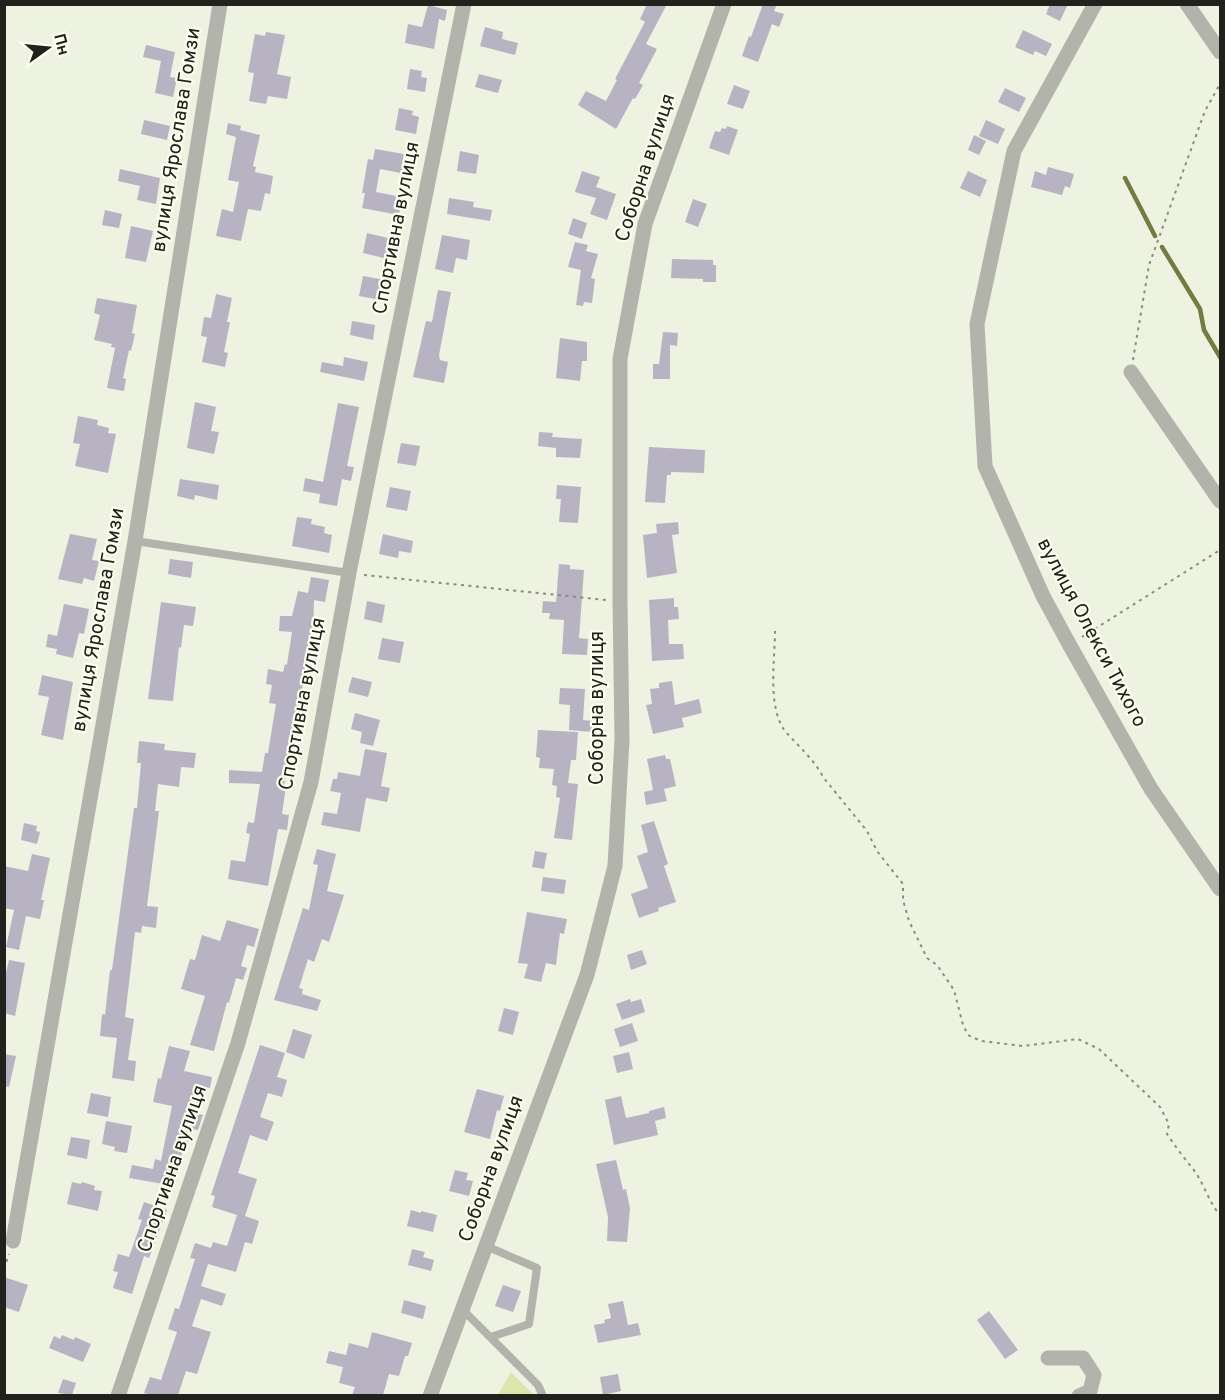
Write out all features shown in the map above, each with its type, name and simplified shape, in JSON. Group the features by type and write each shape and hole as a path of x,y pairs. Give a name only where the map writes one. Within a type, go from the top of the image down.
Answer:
{"street":[{"name":"вулиця Ярослава Гомзи","path":"13,1241 135,541 220,4"},
{"name":"Спортивна вулиця","path":"118,1395 238,1043 311,782 349,573 464,4"},
{"name":"Соборна вулиця","path":"430,1395 587,975 615,866 622,740 620,359 645,224 724,4"},
{"name":"вулиця Олекси Тихого","path":"1095,4 1014,151 977,324 985,466 1042,596 1150,789 1221,889"},
{"path":"1187,4 1221,52"},
{"path":"1131,372 1221,501"},
{"path":"1047,1358 1083,1358 1094,1375 1090,1391 1079,1395"}],"lane":[{"path":"135,541 349,573"},
{"path":"486,1246 537,1268 529,1324 490,1337"},
{"path":"462,1308 538,1385 543,1395"}],"path":[{"path":"1131,372 1149,265 1205,111 1221,84"},
{"path":"1069,644 1221,550"},
{"path":"349,573 620,602"},
{"path":"775,631 774,703 783,729 818,767 823,777 867,831 877,851 903,884 903,900 909,921 927,958 937,964 954,990 963,1025 968,1035 981,1041 1023,1046 1078,1039 1099,1049 1160,1107 1169,1124 1167,1134 1186,1163 1194,1170 1210,1201 1221,1215"}],"green space":[{"path":"511,1372 534,1395 498,1395"}],"building":[{"path":"647,4 667,4 646,44 657,49 639,83 643,85 616,129 578,105 586,91 606,101 645,22 640,19"},
{"path":"763,4 777,4 774,11 784,14 779,27 772,24 758,62 742,56"},
{"path":"1050,4 1068,4 1060,21 1046,14"},
{"path":"428,5 447,10 445,21 439,19 434,49 405,43 408,24 422,27"},
{"path":"485,27 503,32 502,39 518,43 515,55 480,46"},
{"path":"1023,30 1052,44 1046,56 1035,51 1033,55 1015,47"},
{"path":"266,32 285,35 277,74 291,77 287,99 268,96 266,104 249,101 254,73 248,72 255,34 265,36"},
{"path":"146,45 175,52 170,77 177,78 173,97 155,93 161,61 143,57"},
{"path":"410,69 422,71 421,77 427,78 425,92 407,89"},
{"path":"479,74 502,80 498,93 475,87"},
{"path":"734,85 750,91 743,109 727,104"},
{"path":"1005,88 1026,98 1019,112 998,102"},
{"path":"399,108 413,111 412,115 419,117 416,134 395,130"},
{"path":"144,120 170,126 167,140 141,134"},
{"path":"986,120 1005,129 998,144 979,136"},
{"path":"228,123 241,126 240,130 260,135 253,166 256,167 255,172 273,176 270,194 265,193 261,211 248,209 241,241 216,236 222,209 233,212 239,182 228,180 236,137 226,134"},
{"path":"727,126 738,130 729,155 709,148 715,131 720,132"},
{"path":"974,135 986,141 979,155 968,150"},
{"path":"375,149 404,154 403,160 409,161 406,174 380,169 376,192 402,197 399,215 362,208 365,193 362,193 368,159 373,160"},
{"path":"460,151 479,155 476,174 457,171"},
{"path":"1048,167 1074,174 1070,188 1065,186 1062,195 1031,187 1035,171 1046,175"},
{"path":"120,169 160,178 156,204 137,200 140,186 118,181"},
{"path":"582,171 600,177 596,187 616,194 607,220 590,214 596,198 575,192"},
{"path":"968,171 987,180 980,197 960,188"},
{"path":"449,198 474,202 473,207 492,210 490,221 447,214"},
{"path":"693,199 707,204 698,227 685,222"},
{"path":"105,210 122,214 119,228 102,225"},
{"path":"573,218 587,223 582,239 568,234"},
{"path":"131,226 153,231 146,262 125,258"},
{"path":"367,233 392,239 388,259 363,253"},
{"path":"442,235 470,240 467,260 456,258 453,273 435,269"},
{"path":"575,242 588,245 586,251 598,254 591,278 595,279 592,303 584,302 583,306 576,305 581,270 568,267"},
{"path":"672,259 713,260 713,265 716,265 716,282 703,282 703,279 671,278"},
{"path":"363,276 385,280 381,300 359,296"},
{"path":"438,290 451,292 439,355 440,360 448,362 444,383 413,377 426,321 432,322"},
{"path":"216,294 232,298 227,322 230,322 224,352 228,353 225,367 202,362 207,337 201,336 204,317 211,318"},
{"path":"97,298 137,305 132,333 135,334 123,378 126,379 124,391 107,388 115,348 111,347 112,344 94,340 100,315 94,313"},
{"path":"352,321 375,325 373,340 350,335"},
{"path":"663,332 678,333 677,346 670,345 670,379 653,379 653,364 659,364"},
{"path":"560,338 587,342 587,361 582,361 580,381 556,378"},
{"path":"344,357 368,362 364,381 320,372 322,362 343,366"},
{"path":"195,402 216,407 211,431 219,432 214,454 187,448"},
{"path":"338,403 359,407 347,466 354,467 351,481 342,479 337,506 319,503 320,494 303,491 305,478 323,482"},
{"path":"78,416 98,420 97,425 109,428 108,433 116,434 108,473 75,466 80,444 73,443"},
{"path":"539,432 553,433 552,437 582,439 580,458 556,457 556,448 538,446"},
{"path":"401,443 420,446 416,466 397,463"},
{"path":"649,447 705,450 704,473 671,472 671,475 667,475 665,503 645,502"},
{"path":"180,479 219,485 217,500 195,495 194,500 177,496"},
{"path":"557,485 581,487 578,523 559,522 561,499 556,499"},
{"path":"390,487 411,491 407,511 386,507"},
{"path":"297,517 312,519 311,524 325,527 324,533 332,535 329,553 292,546"},
{"path":"678,522 679,534 672,535 677,573 647,578 643,535 657,533 656,524"},
{"path":"70,534 97,539 92,560 99,561 94,581 84,578 82,584 58,579"},
{"path":"383,534 413,541 411,553 399,551 398,558 379,554"},
{"path":"170,559 193,562 191,578 168,574"},
{"path":"559,564 570,565 570,569 584,570 579,638 588,639 587,655 562,654 564,620 549,619 550,613 542,613 543,601 556,602"},
{"path":"311,577 329,580 325,602 314,600 313,634 284,786 286,786 282,814 289,815 287,830 278,829 268,886 228,879 231,860 245,862 250,834 246,833 248,822 254,823 260,784 229,783 229,770 262,772 265,753 268,753 276,704 269,703 272,685 266,684 268,669 283,672 285,664 287,665 292,632 279,631 280,616 292,616 298,591 308,593"},
{"path":"674,598 674,607 678,607 679,619 668,620 669,644 683,644 684,659 652,661 649,600"},
{"path":"367,601 385,605 382,623 364,619"},
{"path":"161,602 196,607 193,626 184,625 173,701 148,699"},
{"path":"64,604 89,609 84,634 79,633 73,658 56,654 57,649 46,647 48,634 57,636"},
{"path":"382,638 404,642 400,663 378,659"},
{"path":"42,675 73,682 63,740 41,735 49,697 38,695"},
{"path":"352,677 372,682 368,697 348,692"},
{"path":"672,681 675,705 699,699 702,713 682,718 684,727 653,734 646,705 652,704 650,689 659,688 659,683"},
{"path":"560,688 585,689 583,720 593,721 592,732 569,730 570,705 559,704"},
{"path":"355,713 380,720 373,746 360,743 362,732 351,729"},
{"path":"538,730 578,732 576,760 571,760 568,783 578,784 572,840 554,838 560,798 556,797 557,786 552,785 554,769 539,768 540,758 536,757"},
{"path":"139,741 165,744 164,750 196,753 194,768 181,767 179,787 158,784 155,811 159,811 147,906 158,907 156,928 142,926 141,933 135,932 125,1017 134,1019 128,1060 136,1061 134,1081 112,1078 117,1038 100,1036 110,970 112,970 134,808 137,808 141,763 137,763"},
{"path":"365,749 387,753 381,786 390,788 387,802 366,798 360,832 321,825 324,812 337,814 341,793 330,791 333,779 337,779 338,772 360,776"},
{"path":"665,755 666,759 670,759 676,786 664,789 667,801 646,805 644,792 653,790 647,759"},
{"path":"654,821 668,864 664,866 676,902 639,918 631,894 648,888 637,856 648,852 641,825"},
{"path":"24,823 37,826 36,831 40,832 37,844 21,840"},
{"path":"317,849 336,854 327,891 344,895 329,942 322,939 314,962 308,959 299,988 303,989 302,994 321,1000 317,1011 274,1000 303,908 309,910 318,865 313,864"},
{"path":"535,851 547,853 544,869 532,867"},
{"path":"32,854 50,858 41,900 44,900 40,919 26,916 19,950 6,947 14,910 4,908 4,866 28,871"},
{"path":"543,877 566,880 564,894 541,891"},
{"path":"527,912 567,919 564,934 560,933 556,965 546,963 541,982 524,978 528,964 518,963"},
{"path":"227,920 259,929 254,947 247,945 241,966 247,968 243,980 236,978 214,1051 190,1045 205,996 181,989 190,959 195,960 202,935 220,941"},
{"path":"642,950 647,964 631,970 627,955"},
{"path":"9,960 25,963 15,1016 4,1013 4,981"},
{"path":"630,999 631,1002 641,999 645,1012 622,1020 616,1004"},
{"path":"504,1008 519,1012 513,1035 498,1031"},
{"path":"632,1023 638,1041 620,1047 614,1029"},
{"path":"293,1029 312,1035 304,1059 286,1052"},
{"path":"260,1045 285,1053 277,1077 287,1080 282,1097 268,1093 260,1117 274,1122 267,1141 250,1135 238,1173 257,1179 245,1216 259,1221 252,1244 245,1242 236,1272 208,1264 201,1286 226,1294 222,1306 201,1299 192,1326 211,1332 197,1374 186,1371 178,1395 150,1395 144,1393 150,1377 161,1380 177,1332 168,1329 175,1308 179,1309 195,1259 190,1258 195,1243 211,1248 213,1242 227,1246 237,1215 212,1207 215,1196 211,1195"},
{"path":"169,1046 190,1051 184,1071 212,1077 210,1088 202,1087 197,1113 203,1115 198,1130 191,1129 187,1148 183,1147 175,1186 129,1178 132,1165 153,1169 155,1159 161,1161 172,1106 153,1102"},
{"path":"629,1052 633,1069 617,1073 613,1056"},
{"path":"4,1054 16,1056 9,1087 4,1086"},
{"path":"477,1089 504,1096 500,1111 497,1110 490,1139 464,1132"},
{"path":"91,1093 111,1097 108,1117 87,1113"},
{"path":"621,1096 626,1118 664,1107 666,1118 655,1121 658,1135 614,1145 605,1100"},
{"path":"106,1121 132,1126 127,1153 114,1151 115,1147 102,1144"},
{"path":"71,1137 90,1140 87,1159 67,1155"},
{"path":"616,1160 630,1208 627,1242 607,1241 608,1217 596,1164"},
{"path":"455,1170 468,1173 466,1180 473,1181 469,1196 449,1191"},
{"path":"72,1182 81,1184 82,1182 95,1186 94,1190 102,1191 98,1211 67,1204"},
{"path":"144,1202 167,1210 149,1258 144,1256 132,1294 113,1288 118,1272 113,1271 118,1254 129,1257 142,1220 138,1219"},
{"path":"411,1210 437,1215 433,1232 407,1226"},
{"path":"412,1249 425,1252 423,1257 434,1260 431,1271 408,1265"},
{"path":"4,1277 28,1285 19,1312 4,1307"},
{"path":"503,1285 521,1291 513,1312 495,1306"},
{"path":"404,1300 426,1306 423,1319 401,1313"},
{"path":"623,1301 628,1325 638,1323 641,1335 598,1343 594,1325 605,1323 604,1320 611,1318 608,1304"},
{"path":"989,1311 1018,1350 1005,1359 977,1320"},
{"path":"372,1332 412,1343 408,1356 405,1356 399,1376 389,1374 383,1395 352,1395 355,1387 339,1383 343,1367 326,1363 329,1351 346,1355 349,1343 368,1348"},
{"path":"62,1335 74,1340 75,1337 91,1344 83,1362 49,1348 54,1336 60,1339"},
{"path":"618,1374 621,1391 603,1395 600,1377"},
{"path":"63,1379 76,1383 72,1395 58,1393"}],"waterway":[{"path":"1125,178 1155,236"},
{"path":"1162,247 1200,309 1204,330 1220,357"}]}
